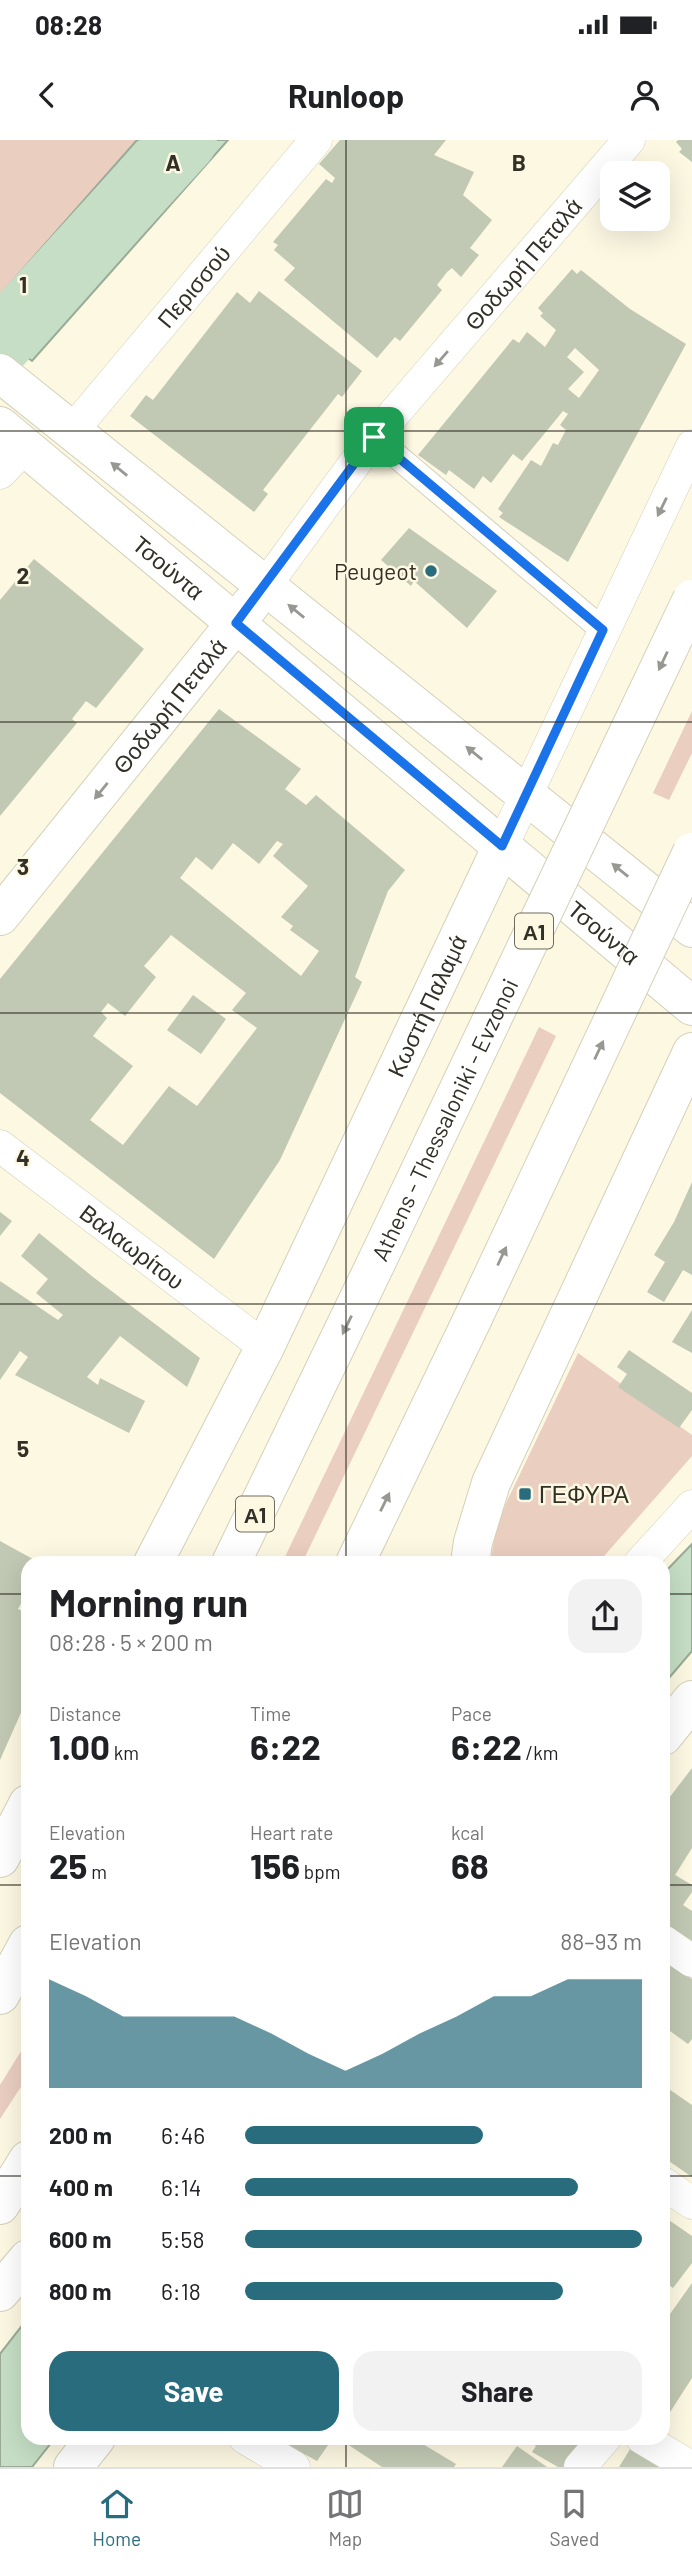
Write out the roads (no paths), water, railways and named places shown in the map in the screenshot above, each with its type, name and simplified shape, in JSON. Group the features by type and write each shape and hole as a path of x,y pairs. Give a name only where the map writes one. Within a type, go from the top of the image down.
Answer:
{"main road":[{"name":"Τσούντα","path":"6,379 692,928"},
{"name":"Τσούντα","path":"9,449 236,623 692,1006"},
{"name":"Θοδωρή Πεταλά","path":"0,916 265,586"},
{"name":"Athens - Thessaloniki - Evzonoi","path":"234,1556 692,599"},
{"name":"Κωστή Παλαμά","path":"157,1556 265,1347 502,846"},
{"path":"358,1556 692,852"},
{"path":"471,1556 491,1483 692,1052"},
{"path":"0,1858 21,1818"},
{"path":"0,1995 21,1957"},
{"path":"0,2205 21,2171"},
{"path":"0,2292 21,2267"},
{"path":"73,2467 90,2445"}],"street":[{"name":"Περισσού","path":"72,431 316,140"},
{"name":"Θοδωρή Πεταλά","path":"265,586 374,437 629,140"},
{"path":"374,437 603,630"},
{"name":"Κωστή Παλαμά","path":"502,846 692,446"},
{"name":"Βαλαωρίτου","path":"0,1146 265,1347"},
{"path":"646,1556 692,1506"},
{"path":"670,1946 692,1961"},
{"path":"670,2188 692,2203"},
{"path":"257,2445 294,2467"},
{"path":"580,2467 599,2445"},
{"path":"654,2445 691,2467"}],"waterway":[{"path":"0,342 184,140"}],"place":[{"name":"Peugeot","path":"431,571"},
{"name":"ΓΕΦΥΡΑ","path":"525,1494"}]}
